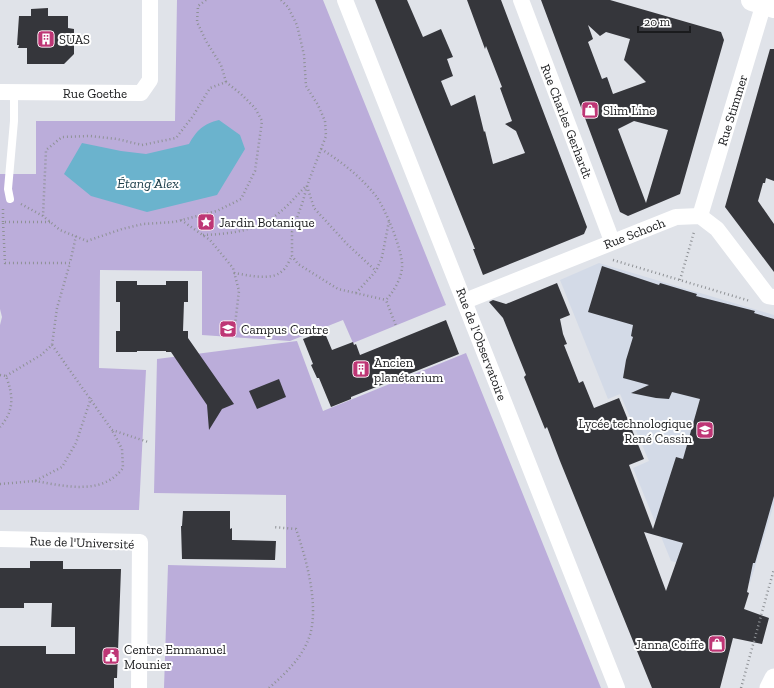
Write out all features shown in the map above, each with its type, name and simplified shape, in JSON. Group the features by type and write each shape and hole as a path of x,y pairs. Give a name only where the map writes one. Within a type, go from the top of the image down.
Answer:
{"street":[{"name":"Rue Goethe","path":"7,92 141,93 150,80 150,0"},
{"name":"Rue de l'Observatoire","path":"345,0 617,688"},
{"name":"Rue Charles Gerhardt","path":"521,0 607,243"},
{"name":"Rue Stimmer","path":"700,216 763,3"},
{"name":"Rue Schoch","path":"465,301 607,243 676,217 700,216"},
{"path":"700,216 717,229 771,297"},
{"name":"Rue de l'Université","path":"0,539 140,542 139,688"},
{"path":"769,688 774,678"}],"lane":[{"path":"7,92 14,121 8,189 10,199"}],"path":[{"path":"10,199 44,216 60,230 87,241 122,229 143,224 180,220 217,211 241,199 256,171 262,121 255,108 226,82 221,65 206,41 197,22 198,0"},
{"path":"198,6 206,0"},
{"path":"234,273 256,277 273,276 282,272 292,256 292,232 307,186 326,136 325,121 318,105 306,86 304,55 297,25 288,7 281,0"},
{"path":"44,216 46,150 62,137 90,136 117,139 142,145 176,138 193,116 210,88 226,82"},
{"path":"321,149 343,163 355,174 376,196 383,206 402,258 402,267 397,284 386,300"},
{"path":"202,235 248,229 265,222 280,212 307,186"},
{"path":"307,186 314,208 342,239 376,271"},
{"path":"680,280 700,216"},
{"path":"180,220 210,240 233,268 239,291 234,333"},
{"path":"356,293 376,271 382,257 389,221"},
{"path":"5,263 3,222 50,222"},
{"path":"0,375 6,376 41,355 52,345 56,308 70,263 76,236"},
{"path":"607,243 607,258 757,303 771,297"},
{"path":"292,256 298,264 338,289 386,300"},
{"path":"0,265 5,263 70,263"},
{"path":"386,300 396,326"},
{"path":"1,485 35,481 63,486 90,487 107,483 118,476 124,468 122,449 112,430 91,398 52,345"},
{"path":"0,427 12,406 11,389 6,376"},
{"path":"35,481 62,467 76,443 91,398"},
{"path":"112,430 148,442"},
{"path":"269,688 288,671 298,659 305,646 310,634 312,603 306,559 296,529 273,527"},
{"path":"740,688 774,569"}],"shaded area":[{"name":"Jardin Botanique","path":"177,0 323,0 446,305 353,343 343,320 290,341 202,335 202,271 100,270 99,368 146,370 139,510 0,510 0,325 2,317 0,309 0,174 36,174 36,121 175,121"},
{"name":"Lycée technologique René Cassin","path":"599,263 774,315 774,504 750,583 671,561 633,468 649,461 620,394 608,399 560,280"},
{"path":"297,341 323,411 466,353 601,688 164,688 168,565 286,568 286,495 154,493 157,359"}],"water":[{"name":"Étang Alex","path":"219,120 240,135 245,149 217,195 147,212 91,196 64,174 82,143 121,151 146,154 189,144 201,128 209,123"}],"building":[{"path":"375,0 407,0 423,37 441,29 453,57 447,59 453,76 441,81 451,106 475,95 493,164 525,153 516,131 505,124 512,121 500,88 502,87 486,46 485,49 467,0 501,0 587,227 584,234 483,275 473,249 475,249"},
{"path":"541,0 610,0 721,32 724,40 680,194 628,216 620,212","holes":["588,25 600,36 606,32 630,39 624,60 646,82 613,94 607,77 602,79 588,42 593,39","634,121 668,130 646,203 618,129"]},
{"name":"SUAS","path":"48,8 48,16 68,16 68,28 74,29 74,54 64,64 27,64 27,48 18,48 19,45 17,45 19,16 31,16 31,9"},
{"path":"770,49 774,49 774,181 766,178 758,201 774,224 774,272 725,207"},
{"path":"602,266 659,285 660,283 697,294 696,296 755,311 754,313 774,319 774,496 755,563 753,563 747,592 749,593 744,609 769,618 762,644 733,638 720,688 652,688 547,427 545,429 524,377 526,375 503,318 489,302 493,300 506,304 557,283 570,315 560,319 567,344 564,345 579,383 583,381 594,408 619,398 644,459 629,465 653,529 676,457 683,459 700,399 672,392 669,399 631,393 649,385 623,378 626,360 633,337 631,336 633,325 588,312","holes":["644,532 683,543 666,591"]},
{"path":"116,281 137,281 137,285 166,285 166,281 188,281 188,302 184,302 183,331 188,331 188,338 234,404 222,409 209,430 207,405 171,352 116,352 116,331 120,331 120,302 116,302"},
{"name":"Ancien planétarium","path":"446,320 459,354 351,397 351,399 331,407 319,378 317,378 311,365 313,364 303,339 324,331 332,350 353,342 354,345 356,344 360,355"},
{"path":"279,379 286,397 257,409 249,391"},
{"path":"183,511 230,511 230,529 232,528 232,540 276,541 275,560 182,559 181,526"},
{"path":"30,561 63,561 63,569 121,569 117,678 114,678 114,688 0,688 0,646 46,646 46,654 75,654 75,627 51,627 52,603 24,603 24,608 0,608 0,568 30,568"}],"place":[{"name":"SUAS","path":"46,39"},
{"name":"Slim Line","path":"590,110"},
{"name":"Jardin Botanique","path":"206,222"},
{"name":"Campus Centre","path":"228,329"},
{"name":"Ancien planétarium","path":"361,369"},
{"name":"Lycée technologique René Cassin","path":"705,430"},
{"name":"Janna Coiffe","path":"717,644"},
{"name":"Centre Emmanuel Mounier","path":"111,656"}]}
